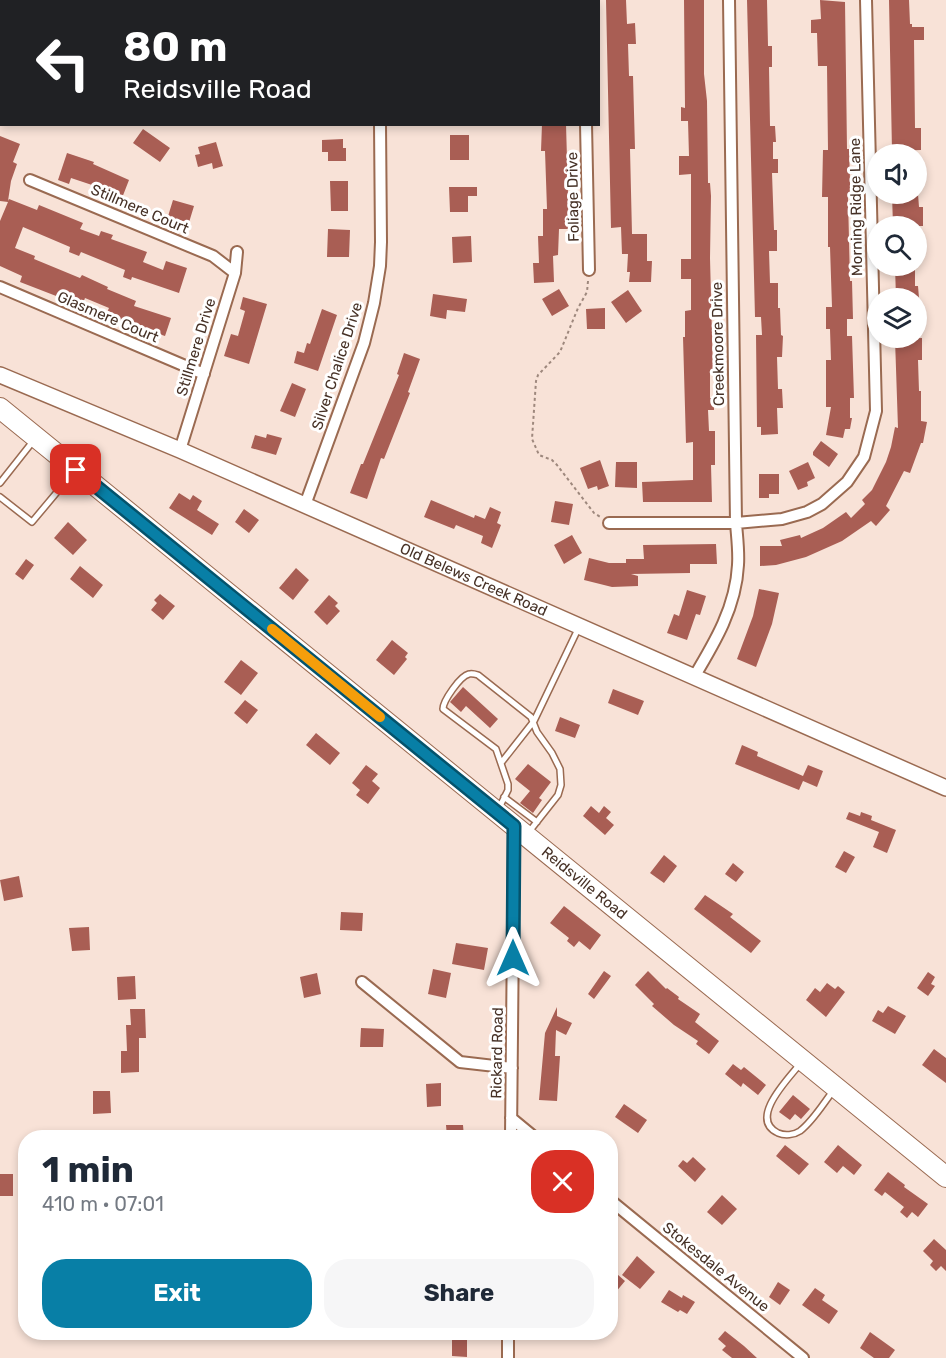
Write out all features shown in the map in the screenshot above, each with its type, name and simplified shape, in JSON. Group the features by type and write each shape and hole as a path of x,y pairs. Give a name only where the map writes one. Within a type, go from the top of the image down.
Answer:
{"highway":[{"name":"Reidsville Road","path":"0,408 501,805 802,1060 946,1177"}],"street":[{"name":"Creekmoore Drive","path":"694,677 729,612 738,563 729,0"},
{"name":"Morning Ridge Lane","path":"609,523 736,523 782,519 807,512 822,504 847,482 864,456 876,411 866,0"},
{"name":"Silver Chalice Drive","path":"305,505 364,343 374,303 381,242 380,126"},
{"name":"Foliage Drive","path":"586,126 589,270"},
{"name":"Stillmere Court","path":"30,180 213,256 235,273"},
{"name":"Stillmere Drive","path":"180,450 235,273 237,252"},
{"name":"Glasmere Court","path":"0,287 204,374"},
{"name":"Old Belews Creek Road","path":"0,375 180,450 946,788"},
{"name":"Rickard Road","path":"511,1130 512,1068 526,828"},
{"path":"362,982 460,1062 512,1068"},
{"path":"511,1118 526,1130"},
{"name":"Stokesdale Avenue","path":"618,1207 803,1358"},
{"path":"508,1340 508,1358"}],"lane":[{"path":"0,483 36,437"},
{"path":"0,496 32,522 76,470"},
{"path":"501,763 534,722 579,627"},
{"path":"501,805 508,784 495,749 443,709 446,698 465,675 471,673 478,675 531,717 537,732 557,761 562,776 558,795 526,828"},
{"path":"802,1060 769,1107 767,1115 769,1125 776,1132 786,1136 799,1132 836,1088"}],"path":[{"path":"589,270 587,292 560,352 538,375 532,439 539,455 557,465 594,513 609,523"}],"building":[{"path":"606,0 626,0 627,24 635,23 636,44 628,44 629,76 633,76 635,149 630,149 632,234 647,234 647,261 652,261 651,282 629,282 628,254 622,254 621,227 611,228"},
{"path":"684,0 704,0 704,74 707,101 708,183 710,183 711,196 713,374 710,374 710,398 714,398 714,410 708,410 709,431 715,431 715,465 711,465 712,502 643,502 642,482 693,480 693,442 686,443 683,337 685,337 685,311 691,310 691,279 681,279 681,259 691,259 691,174 679,175 679,156 689,156 688,121 681,121 681,107 685,108"},
{"path":"747,0 767,0 768,46 772,46 772,67 769,67 770,126 775,126 776,142 773,142 773,159 778,159 778,173 772,173 777,251 769,251 770,283 778,283 778,308 780,308 781,335 783,336 782,357 777,357 778,389 782,389 783,408 777,408 778,434 761,435 761,427 757,427 756,335 762,335 761,317 755,317"},
{"path":"820,0 845,2 847,149 849,149 850,180 850,198 848,198 850,281 852,281 853,319 847,319 847,336 852,336 854,398 850,398 850,418 852,418 850,429 845,429 843,438 826,435 831,407 826,407 826,360 831,360 830,329 826,329 826,307 832,307 830,247 828,247 828,197 822,197 823,150 828,150 827,66 818,66 817,33 811,33 811,20 821,19"},
{"path":"889,0 909,0 910,24 912,27 924,27 924,40 914,40 915,128 921,128 921,144 892,144"},
{"path":"542,126 566,126 569,229 559,229 558,255 553,256 554,282 534,283 533,263 539,263 538,236 543,236 543,209 547,209 545,151 541,151"},
{"path":"143,129 170,148 160,162 133,143"},
{"path":"450,135 469,135 469,160 450,160"},
{"path":"0,136 20,144 13,162 17,164 11,181 8,201 9,199 37,210 39,205 83,223 80,229 99,236 101,231 113,235 111,239 147,252 143,262 163,270 166,261 187,268 179,293 132,277 131,280 123,277 125,270 81,252 79,256 69,252 70,247 23,227 15,248 35,256 34,259 80,278 82,275 108,287 107,289 136,301 134,306 171,318 165,336 147,330 146,334 135,331 105,317 109,308 85,298 82,306 20,282 22,276 0,266 0,221 8,202 0,201"},
{"path":"343,139 346,161 328,161 328,152 322,152 322,140"},
{"path":"216,142 223,166 213,169 212,163 198,167 195,155 200,154 198,147"},
{"path":"67,153 94,162 93,164 129,180 122,198 106,191 103,199 92,195 95,186 71,178 69,184 58,180"},
{"path":"330,181 348,181 348,211 331,211"},
{"path":"449,187 477,187 477,196 468,196 468,212 450,212"},
{"path":"173,200 194,206 187,229 165,226"},
{"path":"892,204 919,204 919,207 923,207 923,216 893,216"},
{"path":"328,229 350,230 349,257 327,257"},
{"path":"471,236 472,262 453,263 452,237"},
{"path":"895,276 915,276 915,286 918,288 896,288"},
{"path":"559,289 569,306 552,316 542,299"},
{"path":"628,290 642,311 626,323 611,302"},
{"path":"433,294 467,299 465,312 447,310 446,319 430,316"},
{"path":"243,297 267,304 249,364 224,356 231,334 238,336 245,311 240,309"},
{"path":"605,308 605,329 587,329 586,309"},
{"path":"322,309 337,315 318,371 294,363 297,351 304,353 307,343 310,344"},
{"path":"895,348 922,348 922,360 918,360 921,421 927,422 923,443 921,443 910,473 904,471 886,506 890,510 876,526 871,521 842,541 806,557 776,565 760,566 760,546 782,546 780,540 800,535 801,538 823,528 846,512 851,518 865,504 862,500 872,490 886,462 895,427 898,428"},
{"path":"404,353 420,359 408,392 410,393 384,459 381,458 367,499 350,493 399,375 397,374"},
{"path":"292,383 306,389 295,417 280,411"},
{"path":"267,434 282,438 276,455 251,448 255,435 266,438"},
{"path":"821,441 838,454 829,467 813,455"},
{"path":"600,460 609,486 598,490 597,486 588,489 580,468"},
{"path":"616,462 637,462 637,488 615,487"},
{"path":"808,462 815,478 807,482 808,486 798,490 789,471"},
{"path":"759,474 779,474 779,494 769,494 769,498 759,498"},
{"path":"179,493 190,500 193,495 202,501 197,510 219,524 212,535 169,508"},
{"path":"431,500 474,518 475,515 485,519 490,507 501,512 497,523 501,525 492,548 481,543 483,536 456,525 454,529 424,517"},
{"path":"555,501 573,504 569,525 551,522"},
{"path":"244,509 259,520 249,533 235,522"},
{"path":"68,522 87,540 73,555 54,538"},
{"path":"572,535 582,553 564,564 554,545"},
{"path":"716,544 717,564 690,564 690,573 631,574 638,576 638,586 612,587 584,580 589,558 609,563 626,563 626,559 644,559 643,545"},
{"path":"26,559 34,565 23,580 15,574"},
{"path":"80,566 103,585 93,598 70,579"},
{"path":"296,568 309,580 293,600 279,588"},
{"path":"759,589 779,593 772,624 756,667 737,659 753,616"},
{"path":"687,590 706,596 700,615 696,614 687,640 667,633 674,614 679,616"},
{"path":"160,594 175,606 163,620 151,610 157,603 154,600"},
{"path":"329,595 338,603 335,606 340,611 327,625 314,612"},
{"path":"392,640 408,653 405,657 407,659 394,675 376,660"},
{"path":"241,660 258,673 241,695 224,682"},
{"path":"463,687 498,719 490,728 466,706 461,712 450,702"},
{"path":"613,689 644,701 638,715 608,703"},
{"path":"245,700 258,710 247,724 234,713"},
{"path":"560,717 580,725 575,738 555,731"},
{"path":"316,733 340,753 330,765 306,745"},
{"path":"742,745 758,752 757,756 803,776 808,765 823,771 817,787 803,781 799,790 735,764"},
{"path":"528,764 551,782 539,798 542,800 533,813 520,803 530,791 515,779"},
{"path":"366,765 378,774 372,781 380,788 368,804 356,795 360,790 352,783"},
{"path":"591,806 599,813 604,806 611,812 606,818 614,825 605,835 583,816"},
{"path":"849,812 860,816 861,812 872,816 871,820 896,830 887,853 873,847 879,832 846,819"},
{"path":"844,851 855,857 846,873 835,867"},
{"path":"664,855 677,866 664,883 650,873"},
{"path":"733,863 744,872 736,882 725,874"},
{"path":"19,876 23,897 4,901 0,880"},
{"path":"705,895 733,914 730,917 761,941 751,953 694,909"},
{"path":"564,906 601,935 590,950 579,941 574,947 567,941 569,938 550,923"},
{"path":"341,912 363,913 362,931 340,930"},
{"path":"89,927 90,950 72,951 69,928"},
{"path":"456,943 488,948 484,970 452,964"},
{"path":"433,969 451,973 446,998 428,994"},
{"path":"604,971 611,976 594,999 588,994"},
{"path":"648,971 666,989 679,997 678,999 700,1014 695,1022 719,1041 709,1054 696,1044 698,1041 652,1006 654,1004 635,985"},
{"path":"928,972 935,977 931,984 935,986 928,996 917,988"},
{"path":"317,973 321,994 304,998 300,977"},
{"path":"135,976 136,999 118,1000 117,977"},
{"path":"827,983 835,989 838,986 845,992 826,1017 806,1000 815,988 820,992"},
{"path":"888,1006 906,1016 895,1034 872,1021 878,1010 883,1013"},
{"path":"557,1007 557,1016 572,1023 566,1035 556,1030 555,1056 560,1056 557,1101 539,1100 545,1033"},
{"path":"130,1009 145,1009 146,1038 139,1038 139,1072 121,1073 121,1051 127,1051 126,1025 131,1025"},
{"path":"361,1028 384,1029 383,1047 360,1047"},
{"path":"934,1049 946,1058 946,1083 922,1065"},
{"path":"733,1064 741,1070 744,1067 766,1085 758,1095 743,1083 741,1087 725,1074"},
{"path":"441,1083 441,1106 427,1107 426,1084"},
{"path":"93,1091 110,1091 111,1113 93,1114"},
{"path":"793,1095 810,1109 801,1119 795,1114 790,1120 779,1112"},
{"path":"624,1104 647,1120 638,1133 615,1117"},
{"path":"446,1125 463,1125 463,1130 446,1130"},
{"path":"785,1145 809,1164 799,1175 776,1156"},
{"path":"838,1145 862,1165 854,1175 843,1166 837,1173 824,1162"},
{"path":"693,1157 706,1169 695,1182 678,1166 683,1160 687,1163"},
{"path":"888,1172 928,1204 918,1217 912,1212 907,1218 900,1212 904,1207 885,1192 882,1196 874,1190"},
{"path":"0,1174 13,1174 13,1196 0,1196"},
{"path":"722,1195 737,1209 722,1225 707,1212"},
{"path":"934,1239 946,1250 946,1271 941,1266 936,1271 930,1265 933,1261 923,1251"},
{"path":"637,1256 655,1272 640,1289 622,1275"},
{"path":"618,1275 625,1281 618,1289"},
{"path":"778,1282 790,1290 780,1305 769,1297"},
{"path":"815,1288 825,1295 822,1300 838,1311 829,1324 802,1305"},
{"path":"669,1290 682,1298 683,1295 695,1302 687,1314 680,1310 678,1312 661,1302"},
{"path":"725,1331 757,1358 732,1358 722,1350 726,1346 718,1339"},
{"path":"870,1332 895,1350 889,1358 874,1358 860,1348"},
{"path":"452,1340 467,1340 467,1357 452,1356"}],"slow traffic":[{"path":"272,629 380,717"}],"route":[{"path":"76,470 514,826 513,958"}]}
